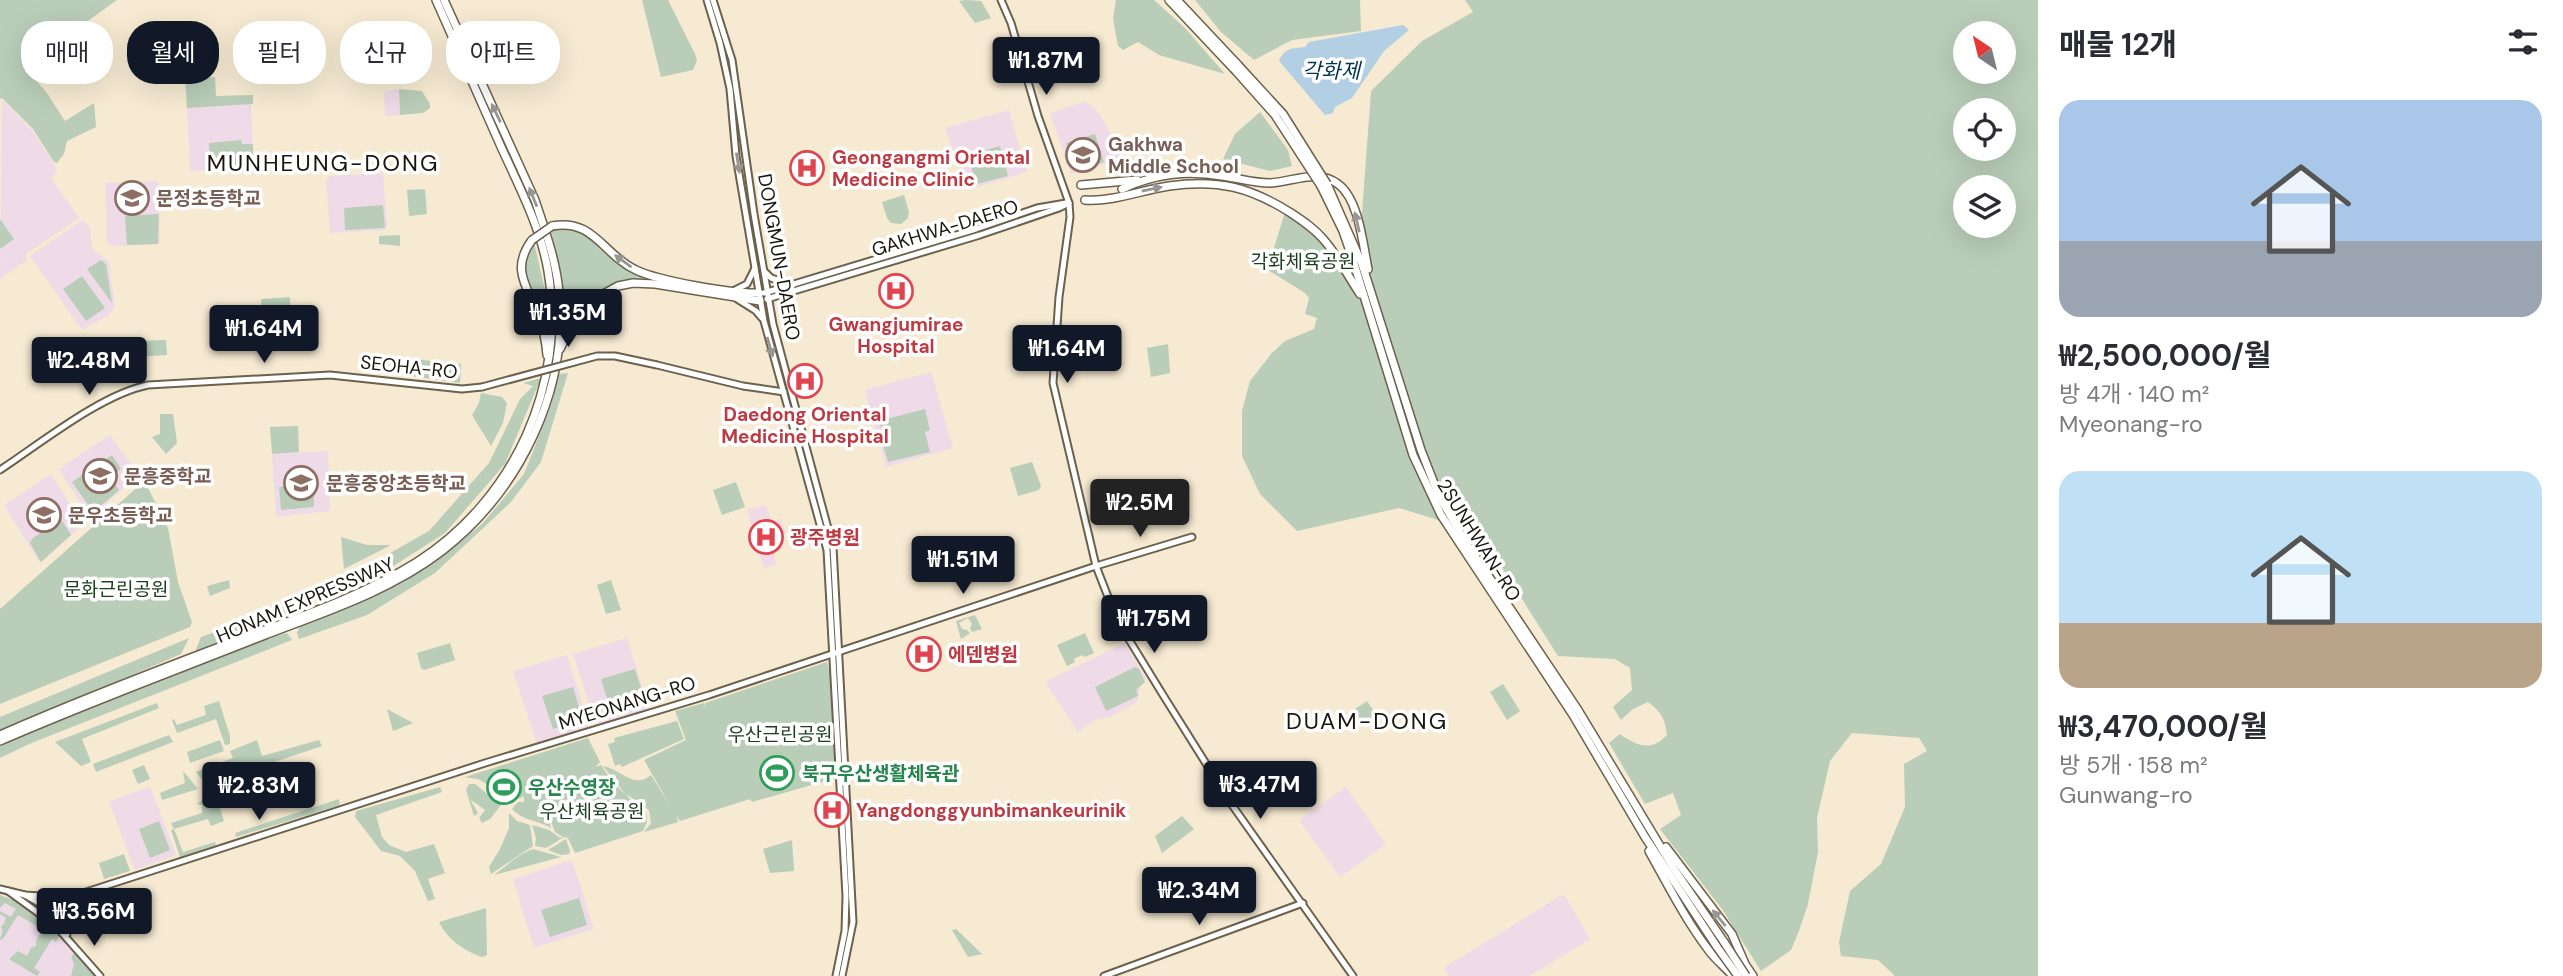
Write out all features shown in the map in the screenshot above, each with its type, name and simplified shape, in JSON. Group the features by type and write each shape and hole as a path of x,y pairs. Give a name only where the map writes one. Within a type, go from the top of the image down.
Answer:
{"highway":[{"name":"HONAM EXPRESSWAY","path":"0,735 342,599 400,572 452,536 488,499 511,467 534,420 550,354 553,324 548,269 528,209 436,0"},
{"name":"HONAM EXPRESSWAY","path":"0,741 346,604 422,565 473,523 515,472 539,423 548,394 560,321 559,293 547,234 514,151 444,0"},
{"name":"2SUNHWAN-RO","path":"1169,0 1283,114 1324,185 1350,233 1431,477 1475,562"},
{"name":"2SUNHWAN-RO","path":"1177,0 1236,67"},
{"path":"1080,185 1192,173 1268,183 1320,177 1332,180 1344,190 1353,204 1378,312"},
{"path":"1122,189 1145,179"},
{"path":"1085,200 1099,201 1155,188 1189,184 1217,184 1252,191 1317,232 1342,264 1366,304"},
{"name":"2SUNHWAN-RO","path":"1324,185 1343,231 1404,429 1424,481 1446,524 1475,562 1646,820 1720,945 1734,976"},
{"path":"511,467 533,413 547,358 544,334 522,275 522,260 531,240 544,229 566,224 582,228 623,262 654,277 764,296"},
{"path":"556,356 579,313 589,302 618,286 633,283 656,284 737,299 764,296"},
{"name":"2SUNHWAN-RO","path":"1593,741 1645,836 1720,945 1746,976"},
{"path":"1646,820 1732,934 1753,976"},
{"path":"1645,836 1648,850 1675,898 1710,953 1734,976"},
{"path":"1725,968 1734,963 1741,954"}],"main road":[{"name":"DONGMUN-DAERO","path":"707,0 727,76 737,156 756,265 771,312 787,392 826,543 836,653 853,922 842,976"},
{"name":"DONGMUN-DAERO","path":"713,0 732,60 765,272 764,321 787,392"},
{"path":"1001,0 1011,23 1038,116 1069,203 1070,217 1059,298 1053,383 1096,566 1113,611 1129,640 1232,805 1353,976"},
{"name":"GAKHWA-DAERO","path":"764,296 844,268 1037,208 1069,203"},
{"name":"GAKHWA-DAERO","path":"764,296 779,297 979,235 1069,203"},
{"path":"732,291 747,284 756,265"},
{"path":"765,272 771,278 793,285"},
{"path":"771,312 779,297"},
{"path":"737,299 757,311 764,321"},
{"name":"SEOHA-RO","path":"0,470 108,399 148,384 330,375 462,389 482,387 597,356 615,356 743,386 787,392"},
{"name":"MYEONANG-RO","path":"61,901 485,763 709,695 1096,566 1192,537"},
{"name":"DONGMUN-DAERO","path":"836,653 846,917 836,976"},
{"path":"0,889 24,895 39,903 61,901 68,937"},
{"path":"8,891 68,937 100,976"},
{"path":"65,928 72,897"},
{"path":"1104,976 1303,904"}],"shaded area":[{"path":"399,89 400,115 387,116 384,92"},
{"path":"2,99 34,133 54,164 57,172 51,178 79,218 26,254 27,260 0,279"},
{"path":"1086,101 1098,112 1123,154 1110,162 1071,174 1050,113"},
{"path":"251,104 254,168 190,171 187,108"},
{"path":"1009,110 1027,172 967,190 945,128"},
{"path":"383,173 387,227 384,230 330,233 326,180 330,176"},
{"name":"문정초등학교","path":"105,183 158,183 160,242 111,246 107,240"},
{"path":"83,220 90,228 92,248 109,262 115,307 109,315 82,330 30,256"},
{"path":"931,372 953,448 886,467 865,390"},
{"name":"문흥중학교","path":"110,435 139,475 89,516 59,469"},
{"name":"문흥중앙초등학교","path":"328,451 330,511 276,517 272,454"},
{"name":"문우초등학교","path":"51,474 83,524 40,563 4,505"},
{"name":"광주병원","path":"766,505 771,521 781,519 785,534 771,540 776,565 764,569 747,510"},
{"path":"627,638 649,709 596,726 573,654"},
{"path":"1125,643 1146,678 1140,687 1137,702 1110,717 1096,720 1078,732 1045,682"},
{"path":"567,655 590,728 537,744 513,671"},
{"path":"150,786 176,855 135,870 109,802"},
{"path":"1346,787 1386,844 1340,877 1299,820"},
{"path":"572,860 594,929 534,948 513,879"},
{"path":"0,895 18,902 56,932 94,976 0,976"},
{"path":"1562,895 1590,939 1530,976 1447,974 1445,967"}],"green space":[{"path":"0,0 117,0 88,21 21,21 21,84 39,84 65,121 94,103 96,127 67,141 64,154 57,163 33,129 0,99"},
{"path":"642,0 668,0 695,54 697,60 693,70 661,77"},
{"path":"1116,0 1154,0 1185,28 1225,74 1159,55 1138,42 1123,50 1118,46 1113,19"},
{"path":"1195,0 1360,0 1361,31 1292,40 1254,60 1221,32"},
{"name":"각화체육공원","path":"1465,0 2038,0 2038,976 1895,976 1878,960 1841,956 1839,942 1850,891 1881,864 1905,807 1904,764 1927,751 1919,738 1852,733 1830,761 1817,818 1818,852 1808,904 1799,931 1791,950 1761,971 1722,909 1660,829 1681,815 1673,793 1645,804 1609,743 1620,734 1632,742 1650,745 1667,735 1662,716 1648,702 1633,709 1621,720 1613,707 1632,690 1630,668 1615,659 1558,656 1491,550 1471,530 1399,508 1297,531 1260,494 1242,456 1242,411 1250,381 1285,341 1314,329 1317,318 1305,314 1309,298 1305,293 1263,267 1264,260 1273,251 1285,212 1322,243 1356,295 1371,91 1422,41 1473,12"},
{"path":"959,1 981,1 991,18 975,23"},
{"path":"185,84 215,84 216,96 253,95 253,104 187,108"},
{"path":"399,89 422,91 430,108 423,113 400,115"},
{"path":"1260,112 1288,150 1292,166 1270,171 1223,159 1235,134"},
{"path":"1095,134 1104,162 1074,171 1066,143"},
{"path":"241,140 242,144 253,144 253,164 210,167 209,143"},
{"path":"1000,146 1008,176 976,184 968,155"},
{"path":"425,189 427,214 409,216 407,190"},
{"path":"904,195 908,218 901,224 891,223 882,202"},
{"path":"383,205 385,228 345,230 344,208"},
{"path":"159,214 158,244 127,245 125,216"},
{"path":"0,219 14,239 0,249"},
{"path":"574,226 650,278 622,282 600,291 582,307 566,330 563,285 551,230"},
{"path":"400,235 400,246 379,244 379,236"},
{"path":"533,238 545,290 545,326 521,269"},
{"path":"101,260 106,264 112,303 87,269"},
{"path":"82,276 105,308 86,321 63,289"},
{"path":"290,297 291,332 262,333 261,299"},
{"path":"166,340 167,355 133,355 134,341"},
{"path":"1168,344 1170,373 1151,377 1147,348"},
{"path":"413,359 461,364 460,383 411,376"},
{"path":"568,373 541,462 511,502 435,573 367,615 299,639 297,633 300,626 398,585 436,561 483,523 524,474 551,406 559,374"},
{"path":"541,378 505,464 445,533 384,572 195,652 201,637 314,596 429,531 489,463 520,399 533,386 523,383"},
{"path":"481,393 502,397 507,403 503,423 491,446 472,415"},
{"path":"925,409 930,430 925,432 930,452 888,462 879,432 882,431 879,421"},
{"path":"160,414 173,414 177,443 166,454 152,437 160,434"},
{"path":"298,426 299,452 272,454 270,427"},
{"path":"112,455 121,469 110,477 119,490 96,510 89,506 72,482"},
{"path":"1032,462 1041,486 1039,490 1018,496 1010,468"},
{"path":"736,482 745,507 722,515 713,490"},
{"path":"317,484 314,489 314,507 281,510 279,487"},
{"name":"문화근린공원","path":"140,485 147,486 168,528 178,582 192,622 190,627 0,704 0,609"},
{"path":"61,519 71,535 41,562 30,543 33,538"},
{"path":"341,537 367,545 391,545 344,569"},
{"path":"229,580 230,588 210,596 207,586"},
{"path":"611,580 621,610 606,614 597,585"},
{"path":"975,615 982,629 972,632 972,624 968,618 959,623 962,629 970,633 961,639 956,621"},
{"path":"287,633 292,640 29,744 0,758 0,746 21,736"},
{"path":"1085,633 1094,653 1085,657 1082,655 1067,666 1057,645"},
{"path":"189,638 181,654 0,732 0,717"},
{"path":"450,643 455,660 424,670 421,668 417,653"},
{"path":"827,662 836,778 752,802 750,799 680,821 676,816 678,822 644,832 651,823 649,810 626,794 632,802 646,811 647,822 643,831 575,853 568,838 564,837 546,848 535,846 536,838 532,825 563,837 555,832 548,814 551,828 521,816 512,809 518,802 524,802 524,796 511,800 480,780 465,777 588,738 600,762 595,767 601,765 613,783 625,794 603,766 633,780 645,779 651,775 672,809 644,760 686,740 675,711 704,703 706,709 705,703"},
{"path":"1135,667 1139,669 1145,682 1136,690 1138,696 1106,711 1095,687"},
{"path":"635,669 646,704 612,715 601,679"},
{"path":"1503,684 1520,711 1507,720 1490,692"},
{"path":"573,687 583,721 553,729 542,696"},
{"path":"219,701 230,744 225,745 216,719 177,733 172,720 174,719 177,725 206,715 204,706"},
{"path":"1367,701 1373,710 1373,727 1354,724 1348,714"},
{"path":"157,703 159,708 82,739 91,762 81,766 55,742"},
{"path":"387,709 413,723 393,731"},
{"path":"677,721 684,739 622,767 620,764 615,766 608,744 615,742 614,738"},
{"path":"169,735 173,742 96,772 93,764"},
{"path":"220,740 224,751 190,763 187,752"},
{"path":"257,740 262,756 319,740 322,746 206,785 196,772 233,758 230,751"},
{"path":"144,765 150,779 138,784 132,770"},
{"path":"183,771 198,789 162,800 160,793 185,783"},
{"path":"287,781 295,803 281,806 274,785"},
{"path":"469,784 475,784 501,805 490,819 482,823 479,818 485,810 470,799 478,813 474,816 466,790"},
{"path":"440,787 442,792 376,815 382,837 389,845 406,852 434,844 445,873 428,879 435,899 428,901 415,871 400,856 381,851 355,817 356,811"},
{"path":"207,797 220,808 224,821 211,826 208,819 174,829 171,823 202,813 202,805 197,804"},
{"path":"339,799 340,805 236,837 235,833"},
{"path":"509,813 517,821 530,825 533,846 491,874 489,867 509,828"},
{"path":"1182,816 1194,829 1162,853 1155,836"},
{"path":"159,821 170,850 150,858 139,829"},
{"path":"174,829 183,852 215,842 216,845 180,857 171,830"},
{"path":"566,839 569,854 561,855 548,850"},
{"path":"792,840 794,871 770,873 763,849"},
{"path":"533,849 561,857 494,875 519,856"},
{"path":"124,854 130,871 104,879 99,863"},
{"path":"0,895 18,902 18,905 20,903 59,935 56,942 52,939 34,968 40,972 37,976 9,959 18,951 27,956 31,948 36,946 42,929 18,915 2,940 0,939 6,918 0,911 11,917 16,909 5,903 0,908"},
{"path":"579,898 587,925 550,937 541,910"},
{"path":"486,908 487,955 482,957 457,944 439,922"},
{"path":"956,929 982,954 968,957 952,930"},
{"path":"74,953 94,976 71,976 74,964 71,957"}],"water":[{"name":"각화제","path":"1403,25 1409,30 1384,51 1352,98 1335,107 1333,113 1325,115 1279,61 1286,51 1305,47 1309,42"}],"place":[{"name":"Gakhwa Middle School","path":"1083,155"},
{"name":"Geongangmi Oriental Medicine Clinic","path":"807,168"},
{"name":"문정초등학교","path":"132,198"},
{"name":"Gwangjumirae Hospital","path":"896,291"},
{"name":"Daedong Oriental Medicine Hospital","path":"805,381"},
{"name":"문흥중학교","path":"100,476"},
{"name":"문흥중앙초등학교","path":"301,483"},
{"name":"문우초등학교","path":"44,515"},
{"name":"광주병원","path":"766,537"},
{"name":"에덴병원","path":"924,654"},
{"name":"북구우산생활체육관","path":"777,773"},
{"name":"우산수영장","path":"504,787"},
{"name":"Yangdonggyunbimankeurinik","path":"832,810"}],"district":[{"name":"MUNHEUNG-DONG","path":"323,163"},
{"name":"DUAM-DONG","path":"1367,721"}],"park label":[{"name":"우산근린공원","path":"780,734"},
{"name":"우산체육공원","path":"592,811"}]}
